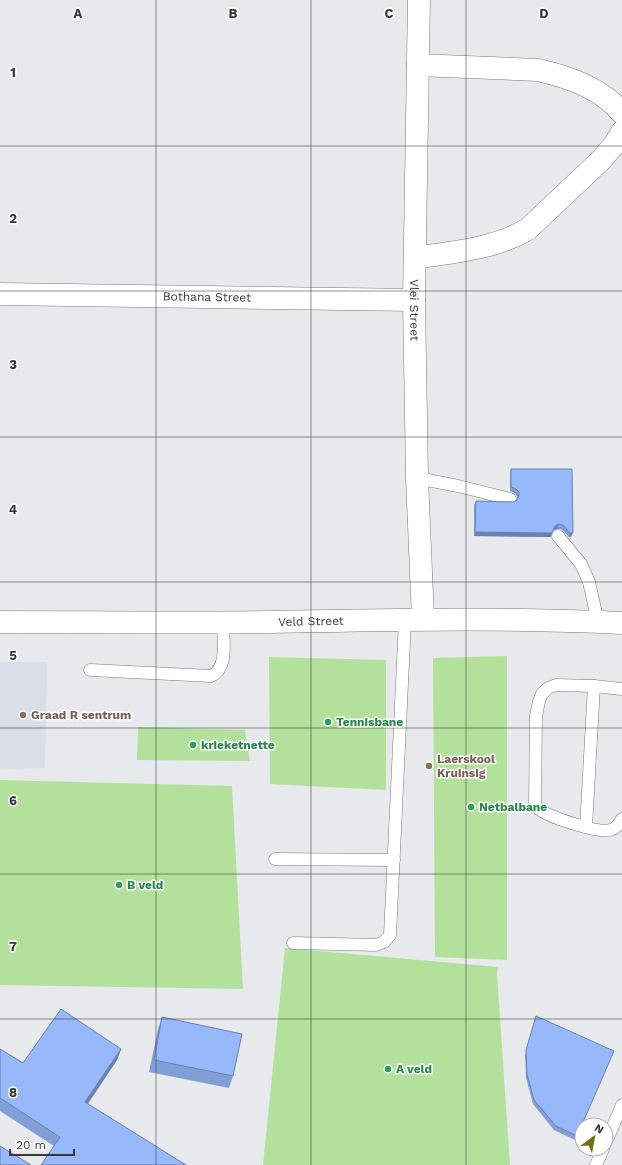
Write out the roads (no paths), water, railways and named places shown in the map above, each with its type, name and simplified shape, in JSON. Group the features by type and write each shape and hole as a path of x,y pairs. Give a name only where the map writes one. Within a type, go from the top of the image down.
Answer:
{"street":[{"name":"Vlei Street","path":"414,620 417,478 414,300 419,0"},
{"path":"418,65 538,70 556,74 575,80 597,91 607,98 622,113"},
{"path":"415,258 491,245 518,235 528,229 601,160 614,145 622,132"},
{"name":"Bothana Street","path":"0,294 414,300"},
{"name":"Veld Street","path":"0,622 414,620 622,623"}],"lane":[{"path":"417,478 458,486 510,499"},
{"path":"558,536 581,564 589,582 598,622"},
{"path":"293,943 376,945 384,942 390,935 394,860 414,620"},
{"path":"90,670 211,676 217,673 220,669 222,660 224,622"},
{"path":"622,689 594,686 556,685 548,688 542,694 536,716 535,805 542,811 600,831 611,830 618,825 622,819"},
{"path":"586,827 594,686"},
{"path":"275,859 394,860"},
{"path":"614,1124 622,1105"}],"place":[{"name":"Graad R sentrum","path":"23,715"},
{"name":"Tennisbane","path":"328,722"},
{"name":"krieketnette","path":"193,745"},
{"name":"Laerskool Kruinsig","path":"429,766"},
{"name":"Netbalbane","path":"471,807"},
{"name":"B veld","path":"119,885"},
{"name":"A veld","path":"388,1069"}]}
